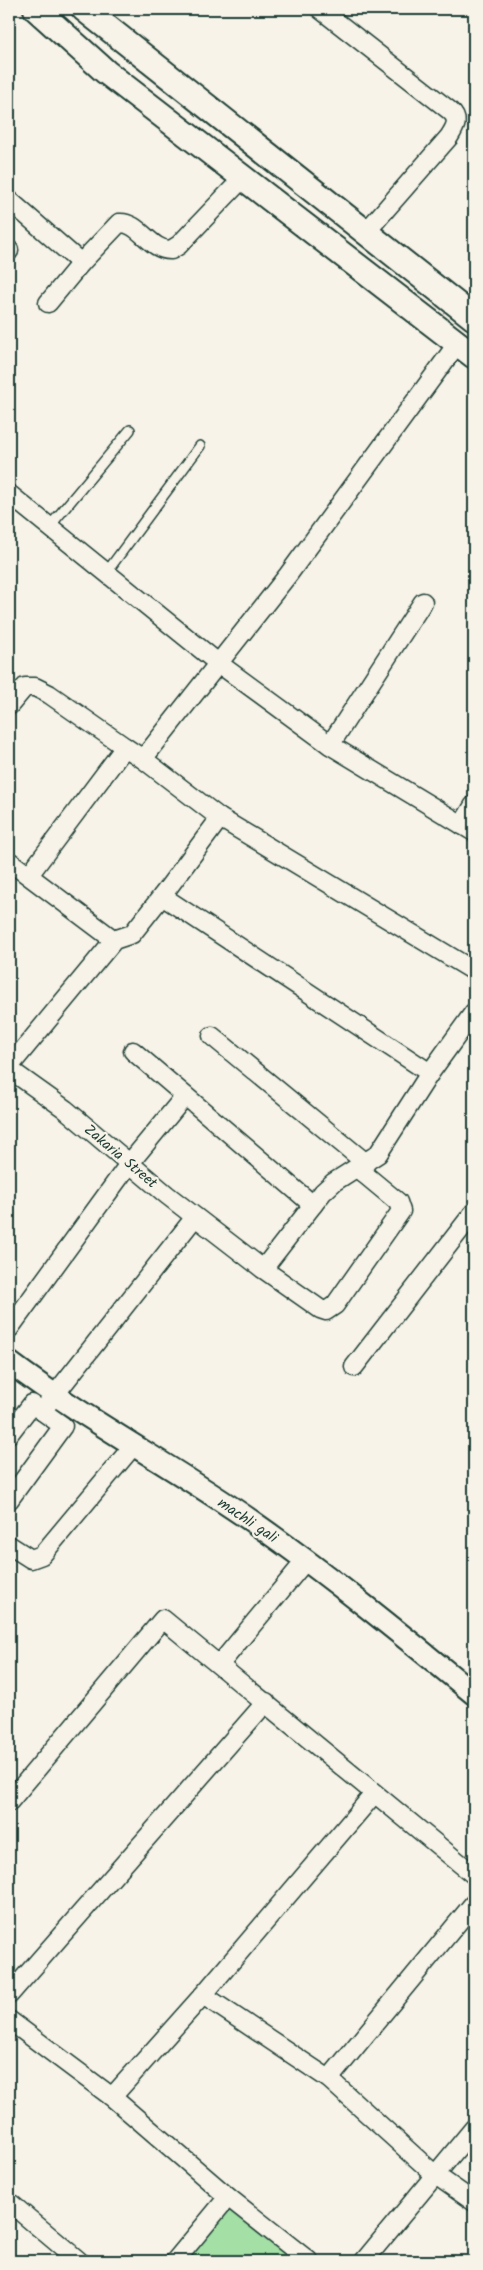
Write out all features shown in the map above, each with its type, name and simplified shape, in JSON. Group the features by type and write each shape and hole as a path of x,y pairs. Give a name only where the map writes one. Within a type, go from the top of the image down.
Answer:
{"main road":[{"path":"84,9 474,318"},
{"path":"47,13 106,72 466,350"}],"street":[{"path":"320,9 449,110 456,119 456,125 449,137 366,232"},
{"path":"48,303 81,263 119,223 129,225 159,247 171,250 179,245 243,178"},
{"path":"9,200 81,263"},
{"path":"143,760 466,350"},
{"path":"9,494 218,663 330,744 468,828 474,805"},
{"path":"330,744 423,602"},
{"path":"9,706 26,688 35,687 48,694 143,760 220,818 474,971"},
{"path":"28,875 124,747"},
{"path":"9,1068 114,940 132,934 220,818"},
{"path":"9,862 114,940"},
{"path":"162,896 430,1073"},
{"path":"263,1269 323,1192 334,1182 362,1165 383,1148 430,1073 474,1012"},
{"path":"212,1036 362,1165"},
{"path":"133,1051 313,1205"},
{"name":"Zakaria Street","path":"9,1068 65,1109 129,1164 231,1245 320,1309 326,1311 335,1305 401,1211 398,1202 362,1165"},
{"path":"9,1329 129,1164 185,1096"},
{"path":"354,1367 474,1212"},
{"path":"9,1434 30,1404 48,1403 195,1217"},
{"name":"machli gali","path":"9,1362 48,1403 133,1446 252,1521 348,1590 474,1694"},
{"path":"9,1500 63,1429 62,1424 48,1403"},
{"path":"9,1545 32,1559 42,1555 133,1446"},
{"path":"220,1664 306,1560"},
{"path":"9,1802 163,1619 474,1875"},
{"path":"9,1995 266,1702"},
{"path":"112,2097 204,1995 374,1794"},
{"path":"329,2080 474,1903"},
{"path":"204,1995 329,2080 434,2174 474,2202"},
{"path":"9,2020 112,2097 228,2197 309,2261"},
{"path":"364,2261 434,2174 474,2128"},
{"path":"175,2261 228,2197"},
{"path":"9,2202 78,2261"}],"lane":[{"path":"50,526 130,430"},
{"path":"106,572 200,446"}],"green space":[{"path":"229,2206 297,2261 185,2261"}]}
